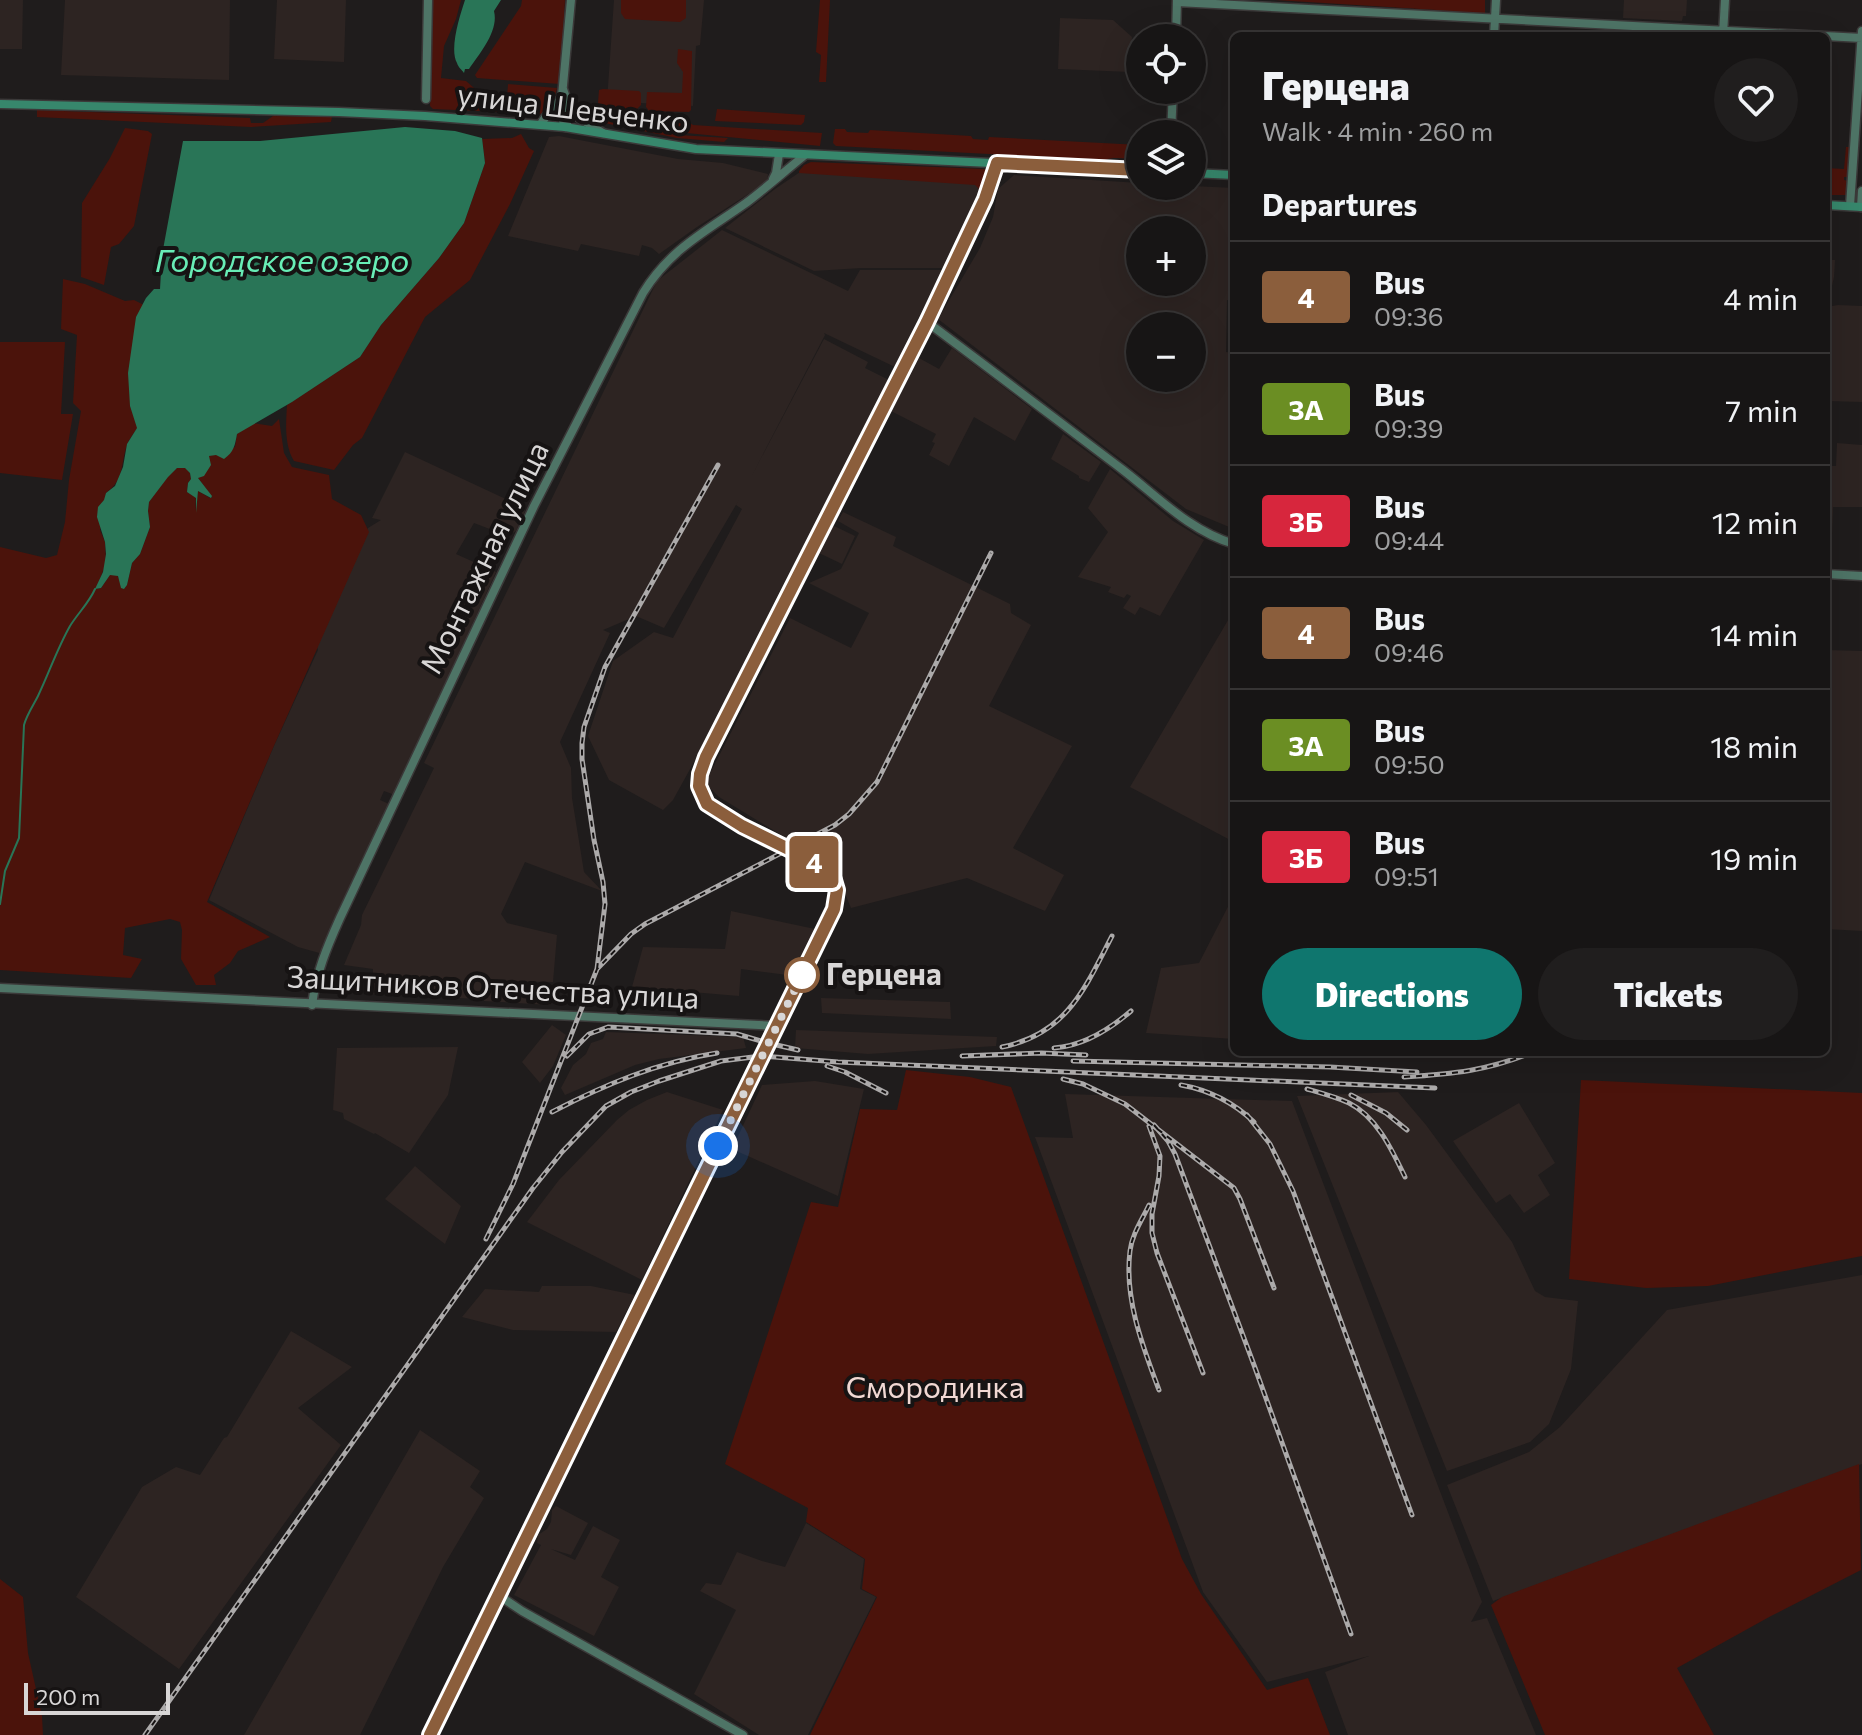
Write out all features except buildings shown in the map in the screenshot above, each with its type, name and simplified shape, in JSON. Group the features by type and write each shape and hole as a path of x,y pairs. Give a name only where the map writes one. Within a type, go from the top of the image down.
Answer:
{"main road":[{"name":"улица Шевченко","path":"0,104 339,112 541,124 673,147 1126,169"},
{"path":"1206,174 1230,175"},
{"path":"1830,205 1862,207"}],"street":[{"path":"426,99 428,0"},
{"path":"565,127 560,100 571,0"},
{"path":"1494,32 1496,0"},
{"path":"1724,32 1725,0"},
{"path":"1176,24 1177,1 1693,32"},
{"path":"1850,206 1862,31"},
{"path":"1830,37 1862,38"},
{"path":"563,88 570,112 565,127"},
{"path":"541,124 545,115 560,100"},
{"path":"570,112 604,134"},
{"path":"771,183 779,154"},
{"name":"Монтажная улица","path":"312,1005 318,970 340,918 534,506 643,293 655,274 679,249 805,155"},
{"path":"743,1735 498,1595 834,909 837,890 834,880 821,865 742,826 708,805 699,786 700,774 927,322 985,199 997,163"},
{"path":"1862,191 1862,207"},
{"path":"927,322 1195,528 1230,543"},
{"path":"1830,574 1862,576"},
{"name":"Защитников Отечества улица","path":"0,988 777,1026"}],"shaded area":[{"path":"0,0 23,0 22,49 0,49"},
{"path":"65,0 230,0 229,80 61,75"},
{"path":"277,0 346,0 344,62 274,59"},
{"path":"614,0 704,0 700,45 696,46 693,106 607,101"},
{"path":"1624,0 1687,0 1686,16 1682,21 1623,18"},
{"path":"1060,18 1113,20 1126,32 1126,72 1058,69"},
{"path":"559,136 678,159 723,163 768,174 767,182 659,254 642,245 639,256 581,244 578,251 508,236 549,137"},
{"path":"803,170 978,182 982,190 972,217 943,268 814,271 725,228"},
{"path":"1014,175 1126,182 1126,200 1206,200 1206,187 1230,188 1230,300 1227,300 1226,352 1230,352 1230,527 1186,509 938,319 980,248 993,217 998,189"},
{"path":"722,230 848,291 860,270 942,270 895,367 824,333 749,481 824,339 868,362 865,368 891,381 742,675 673,800 663,810 609,780 588,736 613,661 654,632 673,638 742,509 736,505 740,498 664,628 636,616 603,630 610,633 560,742 571,768 572,798 584,872 602,891 525,862 501,914 507,923 557,935 553,982 486,981 481,999 372,994 373,969 344,965 361,925 362,915 434,768 424,763 657,281"},
{"path":"1830,260 1835,260 1830,294"},
{"path":"1830,306 1862,306 1862,402 1830,401"},
{"path":"952,348 1032,409 1015,441 974,417 949,466 929,455 936,434 889,410 919,358 939,369"},
{"path":"1063,434 1101,462 1089,482 1051,459"},
{"path":"1837,443 1862,445 1862,507 1833,507 1830,563 1830,466 1836,466"},
{"path":"405,452 523,507 525,511 516,531 508,536 474,523 456,554 496,572 395,795 384,791 380,800 389,804 323,954 298,947 209,900 318,650 316,642 368,528 381,520 372,518"},
{"path":"1110,469 1173,521 1204,540 1160,616 1140,607 1135,615 1123,608 1131,596 1127,594 1124,598 1108,592 1111,587 1078,577 1108,532 1088,508"},
{"path":"843,512 896,537 893,546 1010,604 1011,613 1031,625 989,706 1072,746 1013,848 1064,875 1045,911 967,878 851,908 834,867 719,797 705,783 790,618 851,648 869,613 809,583 841,569 859,533 838,521"},
{"path":"832,525 855,536 842,564 819,553"},
{"path":"1230,617 1230,840 1130,787"},
{"path":"1830,650 1862,651 1862,931 1830,929"},
{"path":"1230,903 1230,1039 1146,1033 1161,968 1199,963"},
{"path":"731,911 815,929 795,976 741,969 739,996 632,987 643,947 725,949"},
{"path":"487,983 551,985 550,1005 484,1001"},
{"path":"821,998 950,1002 951,1019 822,1013"},
{"path":"552,1025 566,1035 553,1066 540,1083 522,1062"},
{"path":"796,1030 997,1037 996,1046 868,1054 795,1048"},
{"path":"606,1032 743,1037 746,1048 635,1065 565,1095 561,1088 573,1065 586,1054 591,1043 603,1039"},
{"path":"458,1047 448,1095 409,1153 344,1119 343,1113 333,1110 337,1048"},
{"path":"815,1081 864,1089 838,1196 732,1149 762,1085"},
{"path":"667,1092 723,1110 642,1280 527,1222 559,1180 617,1120 629,1110"},
{"path":"1398,1092 1512,1242 1535,1291 1545,1297 1578,1301 1571,1369 1549,1424 1530,1442 1447,1471 1297,1096"},
{"path":"1065,1094 1292,1101 1482,1602 1471,1622 1487,1618 1536,1735 1348,1735 1325,1672 1369,1656 1267,1682 1203,1592 1035,1137 1073,1138"},
{"path":"1519,1103 1555,1163 1538,1175 1550,1195 1524,1213 1510,1194 1496,1203 1453,1141"},
{"path":"415,1166 461,1206 445,1244 385,1199"},
{"path":"1862,1275 1862,1464 1493,1601 1447,1485 1529,1452 1560,1427 1667,1310"},
{"path":"542,1286 591,1286 635,1295 616,1332 513,1330 462,1317 485,1289 539,1292"},
{"path":"291,1331 352,1367 298,1408 341,1445 179,1669 76,1597 142,1487 176,1467 200,1475 227,1437"},
{"path":"420,1430 480,1471 470,1487 484,1498 443,1567 360,1735 244,1735"},
{"path":"556,1506 588,1523 571,1555 551,1549 575,1560 593,1526 620,1540 601,1577 619,1587 594,1636 514,1595 541,1545 537,1543 538,1535 547,1529"},
{"path":"806,1523 864,1559 860,1589 876,1597 808,1735 759,1735 694,1694 736,1610 700,1591 706,1583 721,1585 737,1552 785,1567"}],"green space":[{"path":"433,0 461,0 444,46 441,78 466,81 502,112 433,109 430,106"},
{"path":"522,0 565,0 560,84 477,78 475,75"},
{"path":"621,0 686,0 686,18 680,22 625,19 621,13"},
{"path":"820,0 830,0 826,82 819,82 821,55 816,52"},
{"path":"1275,0 1485,0 1485,16 1338,6 1453,11"},
{"path":"678,49 692,51 691,110 649,111 646,107 647,92 682,93 683,72 677,63"},
{"path":"508,84 557,88 545,112 525,115 506,113"},
{"path":"599,90 639,91 641,105 637,109 609,109 598,103"},
{"path":"717,109 805,115 801,125 715,121"},
{"path":"37,110 250,118 251,123 263,123 273,116 332,117 331,122 251,127 37,117"},
{"path":"592,112 616,115 639,126 678,135 728,138 724,142 677,138 590,120 581,115"},
{"path":"617,114 635,116 638,120 683,118 693,125 822,133 820,146 676,132 640,125"},
{"path":"125,128 152,134 134,226 119,244 111,247 104,285 81,277 82,203"},
{"path":"835,129 868,133 870,130 971,136 973,139 988,140 989,137 1126,144 1126,159 836,146 833,143"},
{"path":"521,134 534,151 510,204 470,280 425,317 362,438 334,470 294,461 287,441 287,405 360,357 381,325 439,258 464,223 485,163 482,139 512,138"},
{"path":"1846,147 1851,147 1849,177 1844,177 1849,181 1846,195 1830,195 1830,168 1844,169"},
{"path":"811,162 985,169 989,175 983,193 975,185 799,173 804,165"},
{"path":"63,279 144,305 136,317 130,406 138,427 127,445 119,477 106,493 100,530 105,542 106,563 96,589 101,588 110,575 117,575 124,589 127,585 132,563 140,554 150,527 149,502 167,477 177,468 186,468 191,479 187,492 196,497 195,511 198,491 212,497 198,478 209,456 235,447 237,434 252,423 272,426 279,419 284,453 292,467 329,475 332,499 361,515 369,532 207,902 270,937 238,951 230,963 214,975 216,985 196,985 181,959 180,922 170,919 125,928 123,955 142,959 131,978 0,970 0,547 46,558 57,555 65,522 81,411 73,403 77,335 61,329"},
{"path":"0,342 65,342 61,414 73,414 62,480 0,473"},
{"name":"Смородинка","path":"906,1070 970,1077 1011,1087 1182,1559 1201,1594 1267,1690 1308,1678 1330,1735 810,1735 877,1597 862,1589 865,1559 806,1522 808,1508 725,1464 811,1202 838,1207 860,1109 897,1110"},
{"path":"1581,1080 1862,1093 1862,1256 1708,1286 1646,1288 1569,1279"},
{"path":"1859,1464 1861,1570 1677,1668 1714,1735 1545,1735 1491,1605 1502,1597"},
{"path":"0,1579 23,1597 28,1653 42,1716 43,1735 0,1735"}],"water":[{"path":"465,0 501,0 494,11 494,26 488,42 464,73 454,49"},
{"name":"Городское озеро","path":"405,127 455,131 482,138 485,163 464,223 439,258 381,325 360,357 237,434 234,448 224,459 209,456 211,465 204,476 198,478 212,496 198,491 196,513 196,498 187,492 190,473 185,468 177,468 149,502 150,527 140,554 132,563 127,585 121,588 118,576 110,575 101,588 95,589 103,572 106,554 97,517 98,507 106,493 115,486 123,467 127,444 137,428 130,406 128,373 136,317 146,298 154,289 160,289 162,255 183,141 260,141"}],"waterway":[{"path":"0,904 5,871 19,838 24,725 65,635 95,589"}],"railway":[{"path":"597,969 605,904 582,759 584,727 605,667 718,465"},
{"path":"486,1239 513,1184 597,969 645,924 835,825 849,814 877,782 991,553"},
{"path":"1002,1047 1024,1041 1058,1020 1082,991 1112,936"},
{"path":"1054,1048 1096,1036 1131,1011"},
{"path":"567,1056 589,1034 608,1027 737,1034 798,1050"},
{"path":"552,1112 632,1076 674,1062 717,1053"},
{"path":"962,1056 1086,1055"},
{"path":"145,1735 533,1188 606,1106 631,1092 721,1061 761,1056 1435,1088"},
{"path":"1404,1077 1470,1070 1522,1056"},
{"path":"1073,1061 1417,1072"},
{"path":"827,1066 886,1093"},
{"path":"1063,1079 1083,1084 1125,1104 1234,1188 1274,1288"},
{"path":"1181,1085 1220,1098 1254,1122"},
{"path":"1307,1089 1349,1103 1368,1117 1383,1135 1405,1177"},
{"path":"1351,1095 1386,1113 1407,1130"},
{"path":"1247,1115 1270,1144 1293,1191 1412,1515"},
{"path":"1154,1125 1175,1154 1351,1634"},
{"path":"1149,1126 1160,1156 1152,1233 1203,1373"},
{"path":"1149,1205 1131,1245 1129,1269 1136,1322 1159,1390"}],"bus line":[{"name":"4","path":"430,1735 834,909 837,890 831,874 821,865 742,826 707,804 699,786 706,757 927,322 985,199 997,163 1126,169"}],"place":[{"name":"Герцена","path":"802,975"}],"route":[{"path":"718,1146 802,975"}]}
